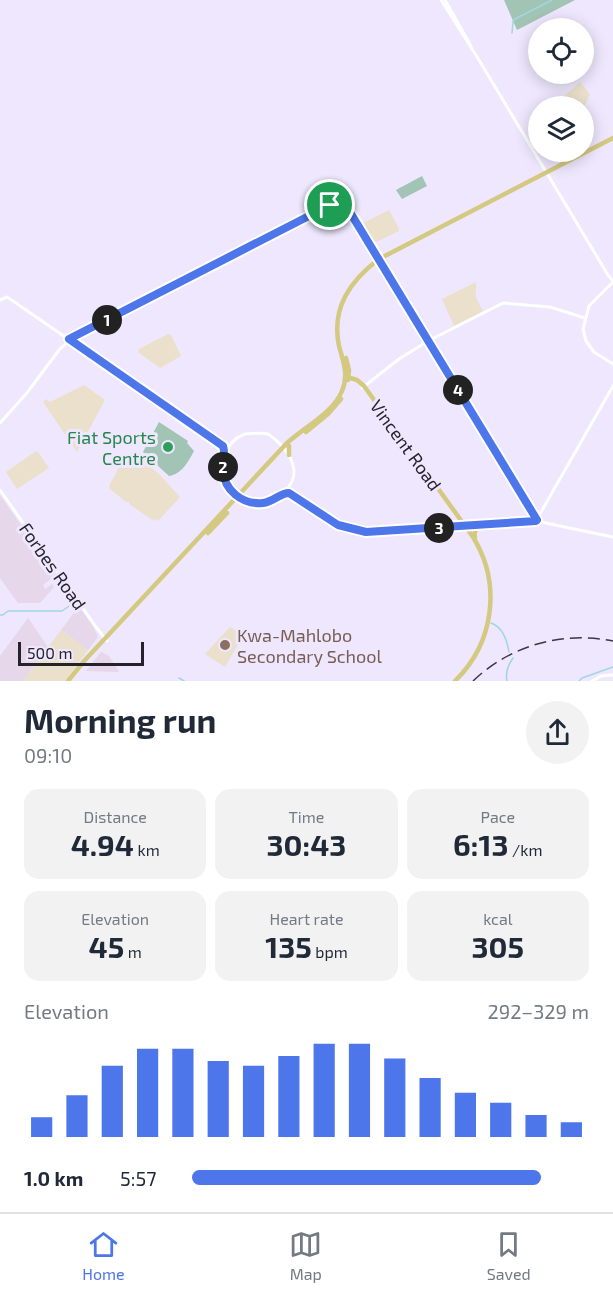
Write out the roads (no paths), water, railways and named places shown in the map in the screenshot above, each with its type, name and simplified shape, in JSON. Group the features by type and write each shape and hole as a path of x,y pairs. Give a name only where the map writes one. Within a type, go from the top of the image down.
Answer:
{"main road":[{"path":"349,380 338,335 338,322 342,304 356,279 379,260 613,140"},
{"path":"70,681 80,666 287,446 333,409 343,397 349,380 349,370 340,336 345,302 360,278 379,260"},
{"name":"Vincent Road","path":"349,380 363,387 481,551"},
{"path":"278,441 287,446 289,455"},
{"path":"475,540 476,530 484,525"},
{"name":"Vincent Road","path":"455,681 474,658 484,638 491,604 490,585 481,551 464,526"}],"street":[{"path":"443,0 613,281 590,305 583,329 586,341 597,355 613,364"},
{"path":"0,423 69,339 342,199 537,520"},
{"path":"0,300 9,298 223,446 226,453"},
{"path":"363,387 396,361 428,341 503,303 550,307 585,318"},
{"path":"537,520 613,386"},
{"path":"287,446 267,434 242,435 231,444 223,466 228,487 238,498 251,502 264,503 274,499 291,484"},
{"path":"223,446 231,444"},
{"path":"289,455 295,470 290,490 293,494"},
{"name":"Forbes Road","path":"0,490 106,640"},
{"path":"283,493 293,494 338,525 362,532 537,520 613,537"},
{"path":"592,681 601,676 613,675"}],"waterway":[{"path":"512,33 515,19 552,0"},
{"path":"0,615 8,611 62,611 75,602"},
{"path":"491,623 501,631 506,639 509,652"},
{"path":"507,681 507,669 513,658"},
{"path":"579,681 613,667"},
{"path":"179,678 184,681"}],"railway":[{"path":"473,681 504,658 538,644 575,638 613,641"}],"place":[{"name":"Fiat Sports Centre","path":"168,447"},
{"name":"Kwa-Mahlobo Secondary School","path":"225,645"}]}
